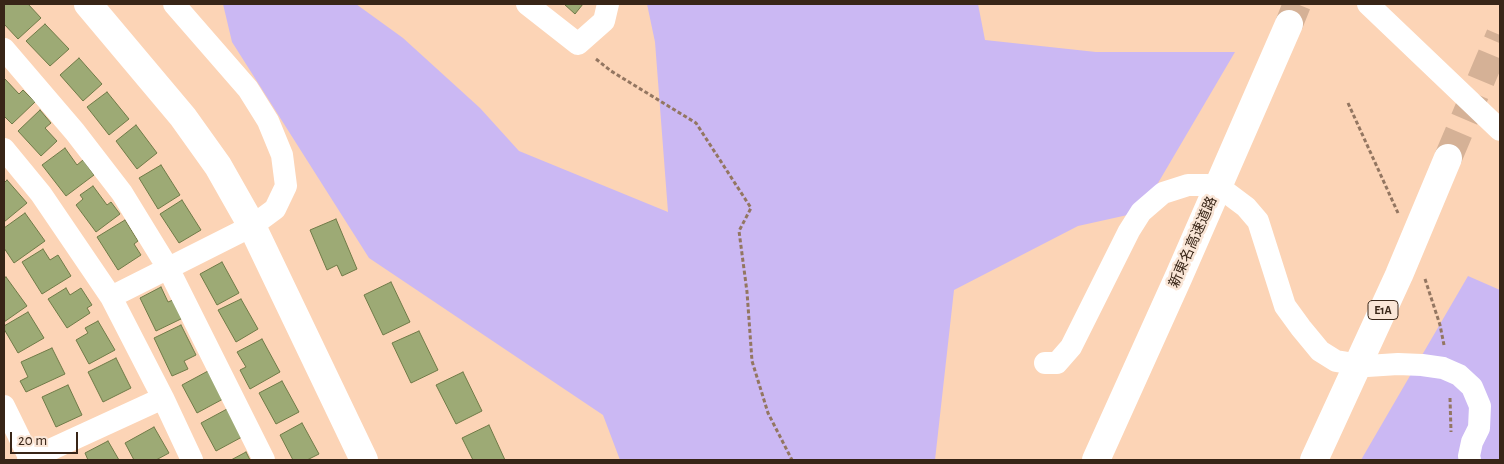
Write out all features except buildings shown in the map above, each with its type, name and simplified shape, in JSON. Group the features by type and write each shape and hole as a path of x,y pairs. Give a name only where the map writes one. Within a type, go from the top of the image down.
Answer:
{"main road":[{"path":"88,4 183,117 218,166 252,226 364,460"},
{"name":"新東名高速道路","path":"1096,460 1289,24"},
{"name":"E1A","path":"1314,460 1399,274 1448,158"}],"street":[{"path":"111,298 252,226 274,209 286,186 282,156 268,121 248,89 174,4"},
{"path":"527,4 578,44 604,21 608,4"},
{"path":"1368,4 1500,130"},
{"path":"4,49 75,132 122,193 168,268 264,460"},
{"path":"4,150 41,194 111,298 163,398 192,460"},
{"path":"1044,363 1057,363 1071,347 1129,231 1141,212 1164,192 1188,185 1208,185 1226,192 1246,207 1258,221 1285,306 1320,350 1336,361 1367,366 1398,364 1443,368 1459,375 1472,387 1480,406 1479,428 1472,442 1470,460"},
{"path":"4,406 29,460 163,398"}],"path":[{"path":"578,44 611,71 696,123 751,208 739,231 747,292 752,361 768,413 792,460"}],"shaded area":[{"path":"223,4 356,4 403,38 480,108 519,151 668,212 655,42 647,4 978,4 985,40 1096,52 1235,52 1141,212 1078,226 954,290 935,460 620,460 603,415 369,258 232,42"},
{"path":"1468,276 1500,290 1500,460 1361,460"}],"tunnel":[{"path":"1289,24 1297,4"},
{"path":"1448,158 1500,35"}]}
